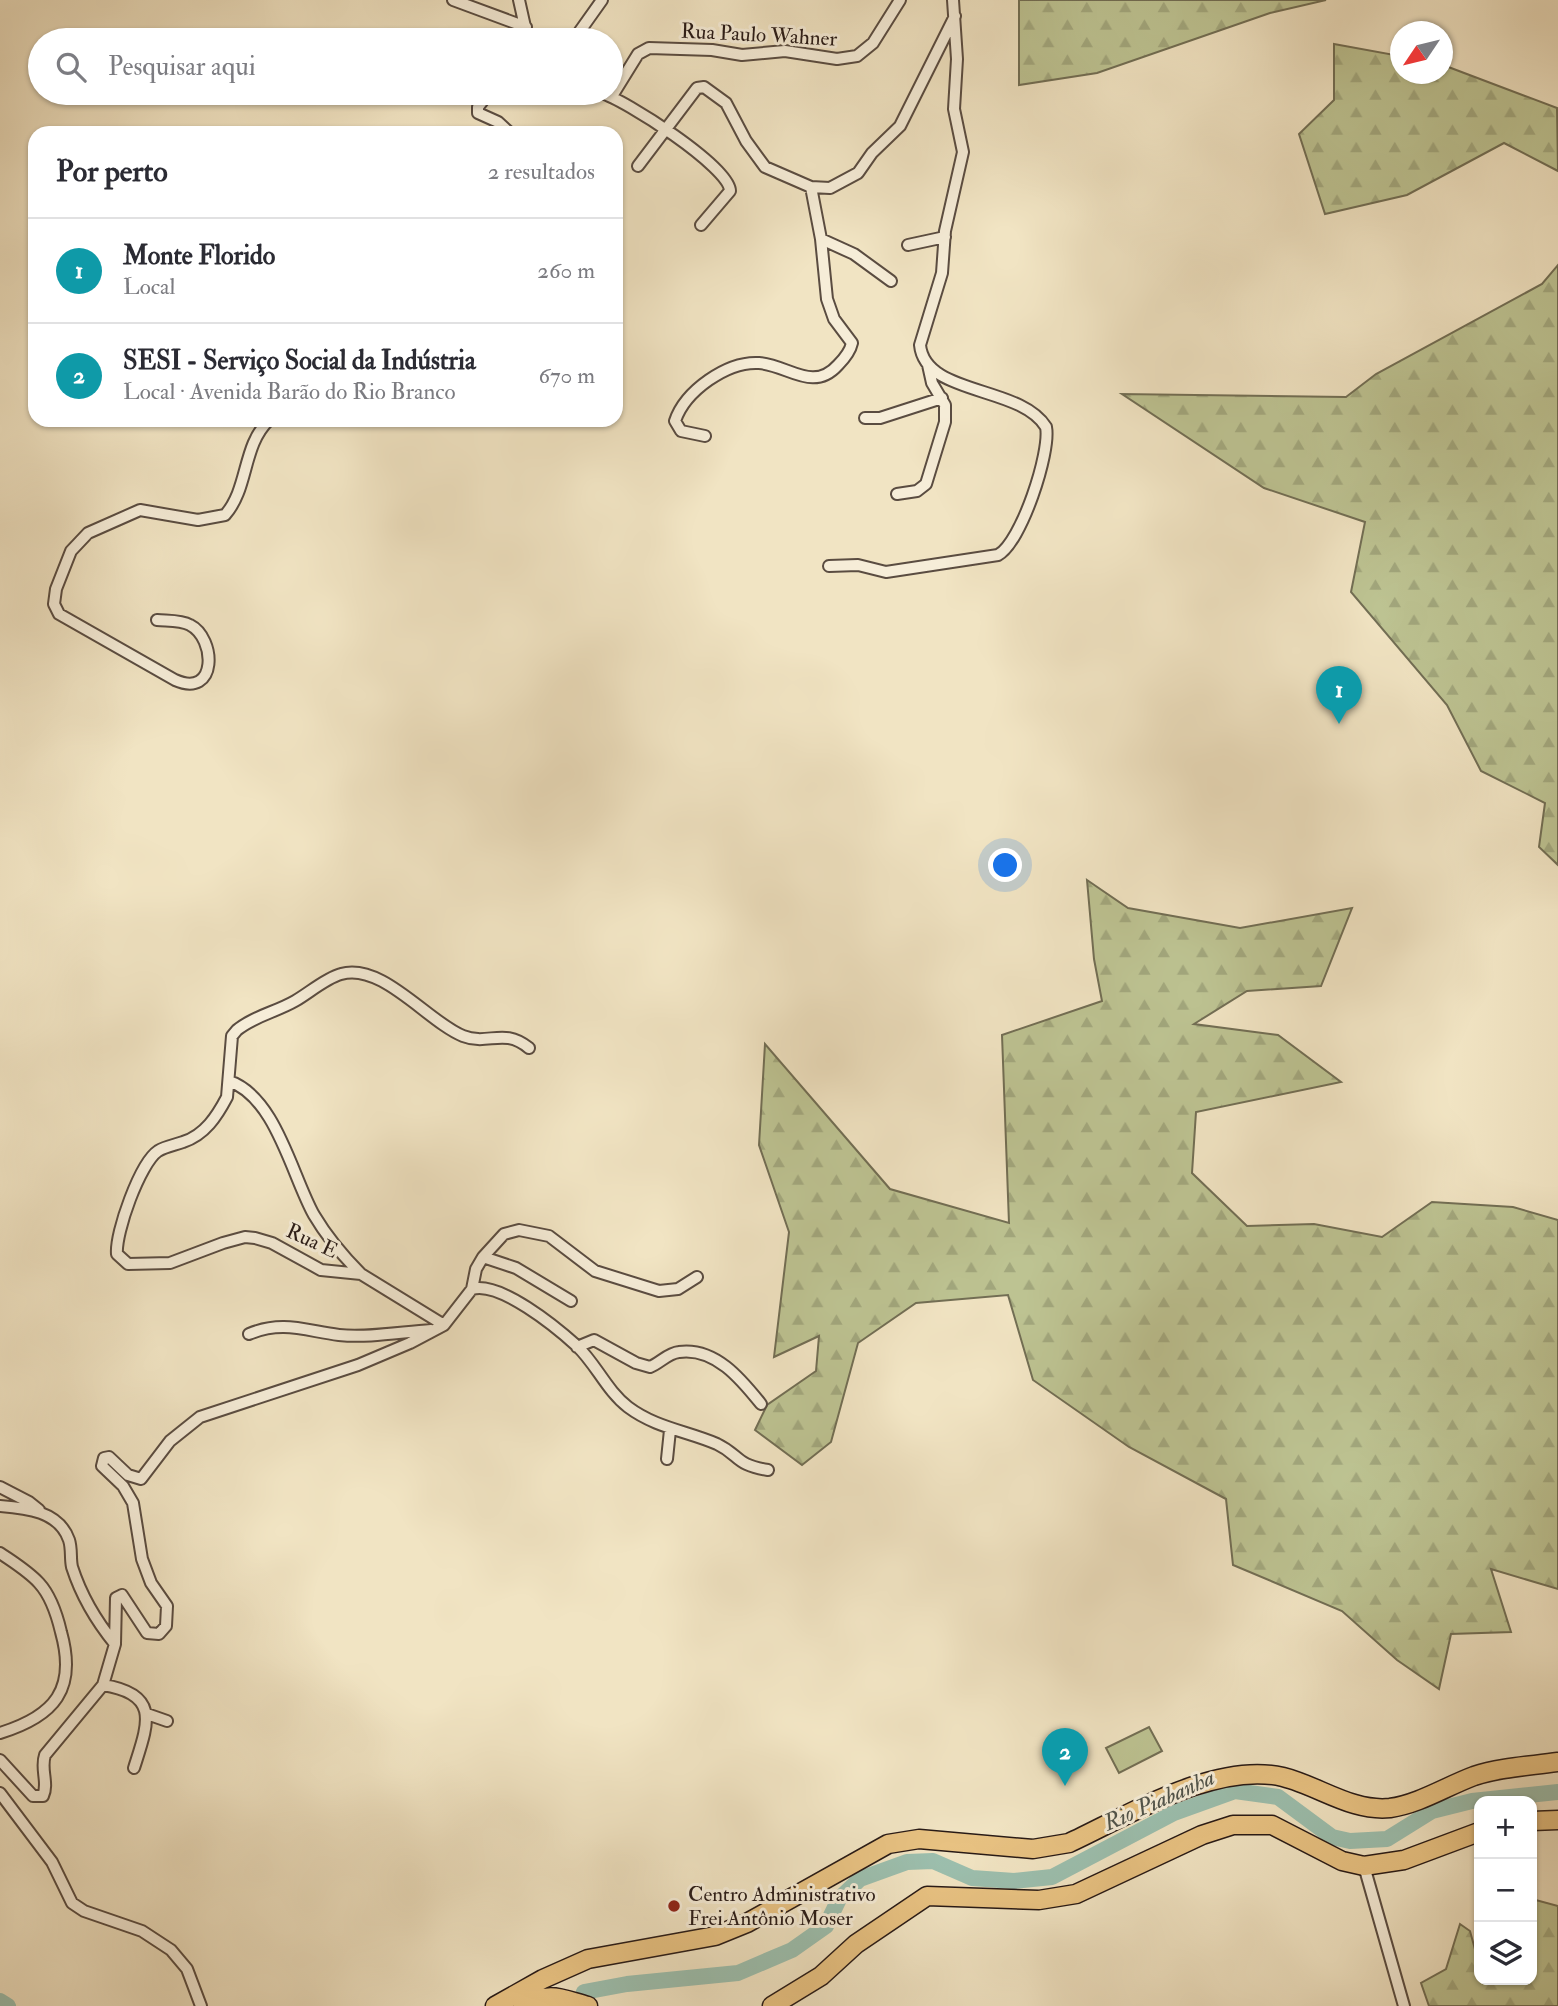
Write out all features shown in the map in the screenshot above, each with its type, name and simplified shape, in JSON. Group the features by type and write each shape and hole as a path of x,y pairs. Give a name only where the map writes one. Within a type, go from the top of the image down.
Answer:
{"main road":[{"path":"495,2006 555,1973 588,1959 681,1944 724,1932 888,1844 919,1839 1007,1848 1051,1848 1069,1843 1174,1795 1246,1773 1283,1777 1339,1799 1376,1808 1391,1807 1417,1799 1476,1776 1558,1762"},
{"path":"1537,1821 1558,1820"},
{"path":"772,2006 821,1976 856,1944 927,1896 1040,1900 1076,1895 1202,1835 1248,1823 1272,1825 1350,1864 1364,1866 1404,1860 1474,1834"},
{"path":"523,2006 542,1996 551,1995 588,2006"}],"street":[{"path":"453,0 526,27"},
{"path":"519,0 526,27"},
{"path":"582,28 602,0"},
{"name":"Rua Paulo Wahner","path":"623,73 638,54 649,48 712,50 742,55 785,51 837,60 857,56 873,43 900,0"},
{"path":"897,494 917,491 926,484 947,414 942,398 932,383 920,345 942,273 944,237 963,152 954,109 957,58 953,0"},
{"path":"638,166 695,90 704,87 726,103 746,141 765,166 776,174 811,187 830,188 858,173 867,159 900,126 913,106 934,52 955,16"},
{"path":"623,104 665,129 719,171 730,186 727,196 701,225"},
{"path":"480,105 478,113 502,126"},
{"path":"705,436 681,431 675,424 675,419 693,394 714,378 734,368 759,363 804,377 822,378 838,366 850,351 850,337 834,319 827,299 821,239 811,187"},
{"path":"908,244 944,237"},
{"path":"821,239 854,254 891,281"},
{"path":"829,566 858,565 886,572 909,566 932,567 962,559 986,559 1009,548 1040,471 1047,442 1046,426 1017,402 951,380 928,365"},
{"path":"865,418 880,418 942,398"},
{"path":"157,620 183,622 196,629 209,657 208,669 203,678 191,684 182,683 61,616 54,599 71,551 80,539 94,530 140,510 198,520 225,515 234,502 253,441 264,427"},
{"path":"361,1275 317,1221 263,1110 240,1084 229,1081 231,1044 237,1030 343,973 388,984 432,1018 462,1035 477,1039 512,1037 529,1048"},
{"name":"Rua E","path":"229,1081 227,1097 209,1125 197,1136 159,1150 148,1161 122,1224 117,1242 119,1258 128,1264 156,1265 245,1237 272,1243 321,1270 361,1275 441,1328"},
{"path":"0,1759 33,1796 41,1797 46,1788 43,1761 61,1734 103,1685 115,1644 114,1602 118,1596 128,1600 143,1629 152,1635 164,1629 168,1610 151,1583 142,1559 133,1503 122,1486 102,1466 104,1458 109,1457 128,1475 141,1479 170,1441 201,1417 358,1365 441,1328 472,1289 476,1269 483,1257 504,1234 519,1230 535,1231 561,1243 595,1271 659,1291 678,1289 697,1277"},
{"path":"483,1257 516,1268 571,1301"},
{"path":"472,1289 487,1287 505,1295 577,1347 625,1404 670,1430 712,1442 744,1466 768,1471"},
{"path":"249,1334 284,1326 340,1335 441,1328"},
{"path":"577,1347 594,1340 636,1363 650,1367 678,1352 709,1356 737,1376 761,1404"},
{"path":"667,1459 670,1430"},
{"path":"0,1487 29,1502 53,1519 66,1534 77,1579 97,1620 115,1644"},
{"path":"0,1506 41,1513"},
{"path":"0,1553 32,1577 47,1595 59,1623 68,1667 63,1689 49,1705 31,1720 0,1732"},
{"path":"103,1685 135,1694 147,1714 167,1721"},
{"path":"134,1768 147,1714"},
{"path":"0,1793 52,1862 72,1903 84,1911 142,1931 171,1950 187,1969 201,2006"},
{"path":"1364,1866 1404,2006"}],"green space":[{"path":"1019,0 1326,0 1270,13 1097,73 1019,85"},
{"path":"1334,44 1390,54 1390,84 1453,84 1453,69 1557,108 1558,171 1504,143 1407,195 1325,214 1299,134 1334,100"},
{"path":"1558,265 1558,865 1539,847 1545,803 1481,771 1447,705 1351,592 1365,522 1264,488 1122,394 1346,397 1376,374 1542,284"},
{"path":"1087,880 1128,908 1240,928 1352,908 1321,986 1247,991 1194,1024 1278,1035 1341,1082 1196,1112 1192,1173 1247,1226 1314,1224 1382,1237 1432,1202 1513,1207 1558,1220 1558,1589 1491,1569 1511,1632 1451,1634 1439,1689 1397,1660 1342,1611 1233,1565 1226,1499 1129,1447 1033,1380 1008,1295 916,1303 858,1343 831,1442 802,1465 755,1430 767,1405 816,1371 819,1336 774,1357 789,1232 759,1145 765,1044 890,1189 1009,1223 1002,1035 1102,1001 1094,959"},
{"path":"1149,1727 1162,1751 1119,1773 1106,1748"},
{"path":"1537,1900 1558,1906 1558,2006 1429,2006 1421,1983 1446,1969 1460,1924 1470,1931 1474,1946 1474,1985 1537,1985"}],"waterway":[{"name":"Rio Piabanha","path":"584,1992 627,1984 738,1973 792,1950 826,1926 839,1899 860,1879 907,1862 933,1861 972,1878 1014,1881 1052,1877 1174,1813 1235,1791 1278,1797 1332,1837 1350,1841 1387,1839 1432,1811 1472,1801 1558,1792"},
{"name":"Rio Piabanha","path":"0,2001 8,2006"}],"place":[{"name":"Monte Florido","path":"1339,724"},
{"name":"SESI - Serviço Social da Indústria","path":"1065,1786"},
{"name":"Centro Administrativo Frei Antônio Moser","path":"674,1906"}]}
